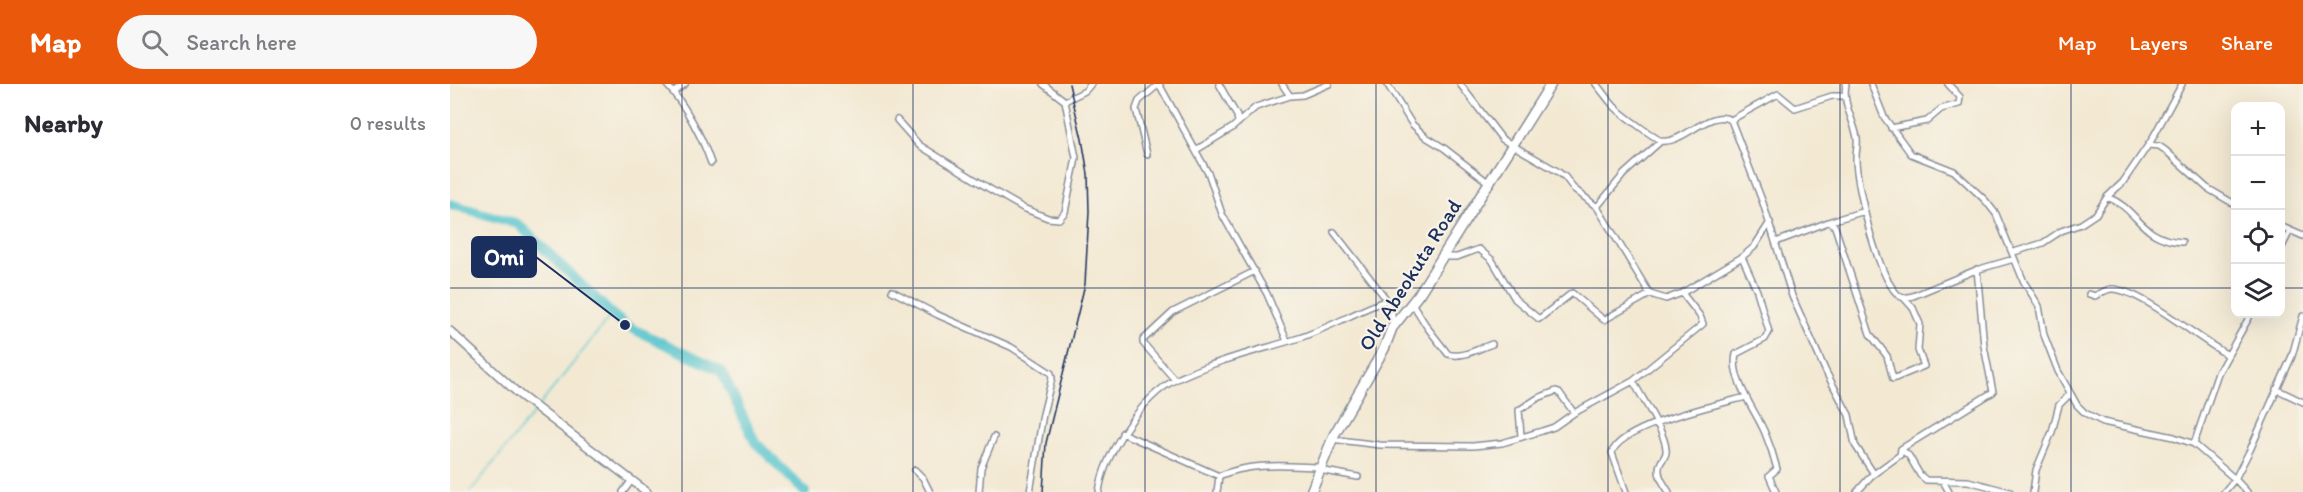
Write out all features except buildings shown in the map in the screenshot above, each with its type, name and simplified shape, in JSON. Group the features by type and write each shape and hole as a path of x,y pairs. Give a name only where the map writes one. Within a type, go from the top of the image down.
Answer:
{"highway":[{"name":"Old Abeokuta Road","path":"1311,492 1331,439 1384,349 1392,328 1412,303 1443,256 1551,84"}],"street":[{"path":"666,84 674,92 698,133 711,163"},
{"path":"674,92 685,84"},
{"path":"897,120 920,145 990,189 1048,218 1059,219 1065,212 1076,159 1065,101 1043,84"},
{"path":"1065,101 1085,91 1091,84"},
{"path":"1147,154 1136,109 1139,101 1159,84 1212,182 1222,214 1255,271 1287,341"},
{"path":"1219,84 1239,119"},
{"path":"1282,84 1290,96"},
{"path":"1196,150 1256,107 1290,96 1303,95 1329,84"},
{"path":"1387,84 1412,124 1426,137 1489,183"},
{"path":"1460,84 1502,139 1557,171 1573,188 1597,207 1650,294 1666,300 1682,293 1742,257 1754,247 1770,222"},
{"path":"1596,84 1617,110 1661,141 1671,141 1718,117 1731,120 1778,94 1795,108 1832,96 1844,96"},
{"path":"1831,221 1835,227 1870,334 1887,356 1893,380 1924,366 1918,350 1920,324 1913,308 1904,298 1895,294 1886,279 1874,249 1856,157 1857,142 1844,96 1846,84"},
{"path":"1871,84 1880,110 1911,154 1954,171 1985,200 2000,222 2014,259 2039,306 2049,350 2070,394 2085,413 2103,422 2174,437 2194,444 2247,492"},
{"path":"1891,128 1927,121 1941,109 1959,104 1962,100 1948,84"},
{"path":"2013,252 2043,243 2061,231 2088,221 2096,214 2123,182 2148,145 2182,84"},
{"path":"1731,120 1770,222 1792,296 1807,333 1849,415 1855,445 1874,474"},
{"path":"1597,207 1624,174 1661,141"},
{"path":"2148,145 2159,146 2165,150 2207,188 2231,203"},
{"path":"2108,197 2116,200 2146,230 2168,241 2182,242"},
{"path":"1776,242 1865,211"},
{"path":"2285,228 2303,236"},
{"path":"2285,241 2290,231"},
{"path":"1334,232 1387,300 1392,313 1392,328"},
{"path":"1443,256 1457,257 1479,249 1492,260 1515,299 1539,319 1572,293 1604,320 1650,294"},
{"path":"1742,257 1769,332 1765,339 1736,354 1736,367 1746,397 1770,444 1777,469 1769,476 1776,492"},
{"path":"1904,298 1977,269 2014,259"},
{"path":"1857,492 1874,474 1900,454 1901,448 1993,392 1984,346 1977,269"},
{"path":"1175,380 1143,343 1143,340 1173,312 1255,271"},
{"path":"2089,294 2095,296 2110,289 2122,290 2182,324 2209,345 2228,355"},
{"path":"892,291 938,315 1011,347 1051,373 1052,378 1043,414 1030,492"},
{"path":"1331,439 1380,446 1473,446 1502,442 1554,427 1574,413 1633,381 1703,324 1700,316 1682,293"},
{"path":"1099,492 1108,461 1122,433 1136,415 1175,380 1209,366 1287,341 1387,300"},
{"path":"1412,303 1448,354 1463,355 1492,344"},
{"path":"2224,492 2235,479 2292,356 2301,334 2303,316"},
{"path":"2194,444 2218,373 2249,318"},
{"path":"450,331 520,395 646,492"},
{"path":"1633,381 1666,448 1658,472 1668,492"},
{"path":"2276,389 2303,402"},
{"path":"1521,436 1519,410 1538,398 1559,392 1574,413"},
{"path":"2033,492 2036,470 2052,432 2059,405 2070,394"},
{"path":"1626,492 1614,460 1613,448 1619,442 1655,422 1746,397"},
{"path":"1122,433 1219,476 1244,468 1262,466 1319,469 1358,477"},
{"path":"979,492 981,468 994,437"},
{"path":"1901,448 1923,478 1968,482 2010,492"},
{"path":"915,470 923,478 930,492"},
{"path":"1217,492 1219,476"},
{"path":"623,492 632,480"},
{"path":"1943,481 1949,492"}],"waterway":[{"path":"450,204 518,224 625,325 721,371 755,442 805,492"},
{"path":"540,405 612,314"},
{"path":"470,492 535,411"}],"railway":[{"path":"1043,492 1046,443 1085,284 1089,212 1088,174 1069,84"}],"place":[{"name":"Omi","path":"625,325"}]}
